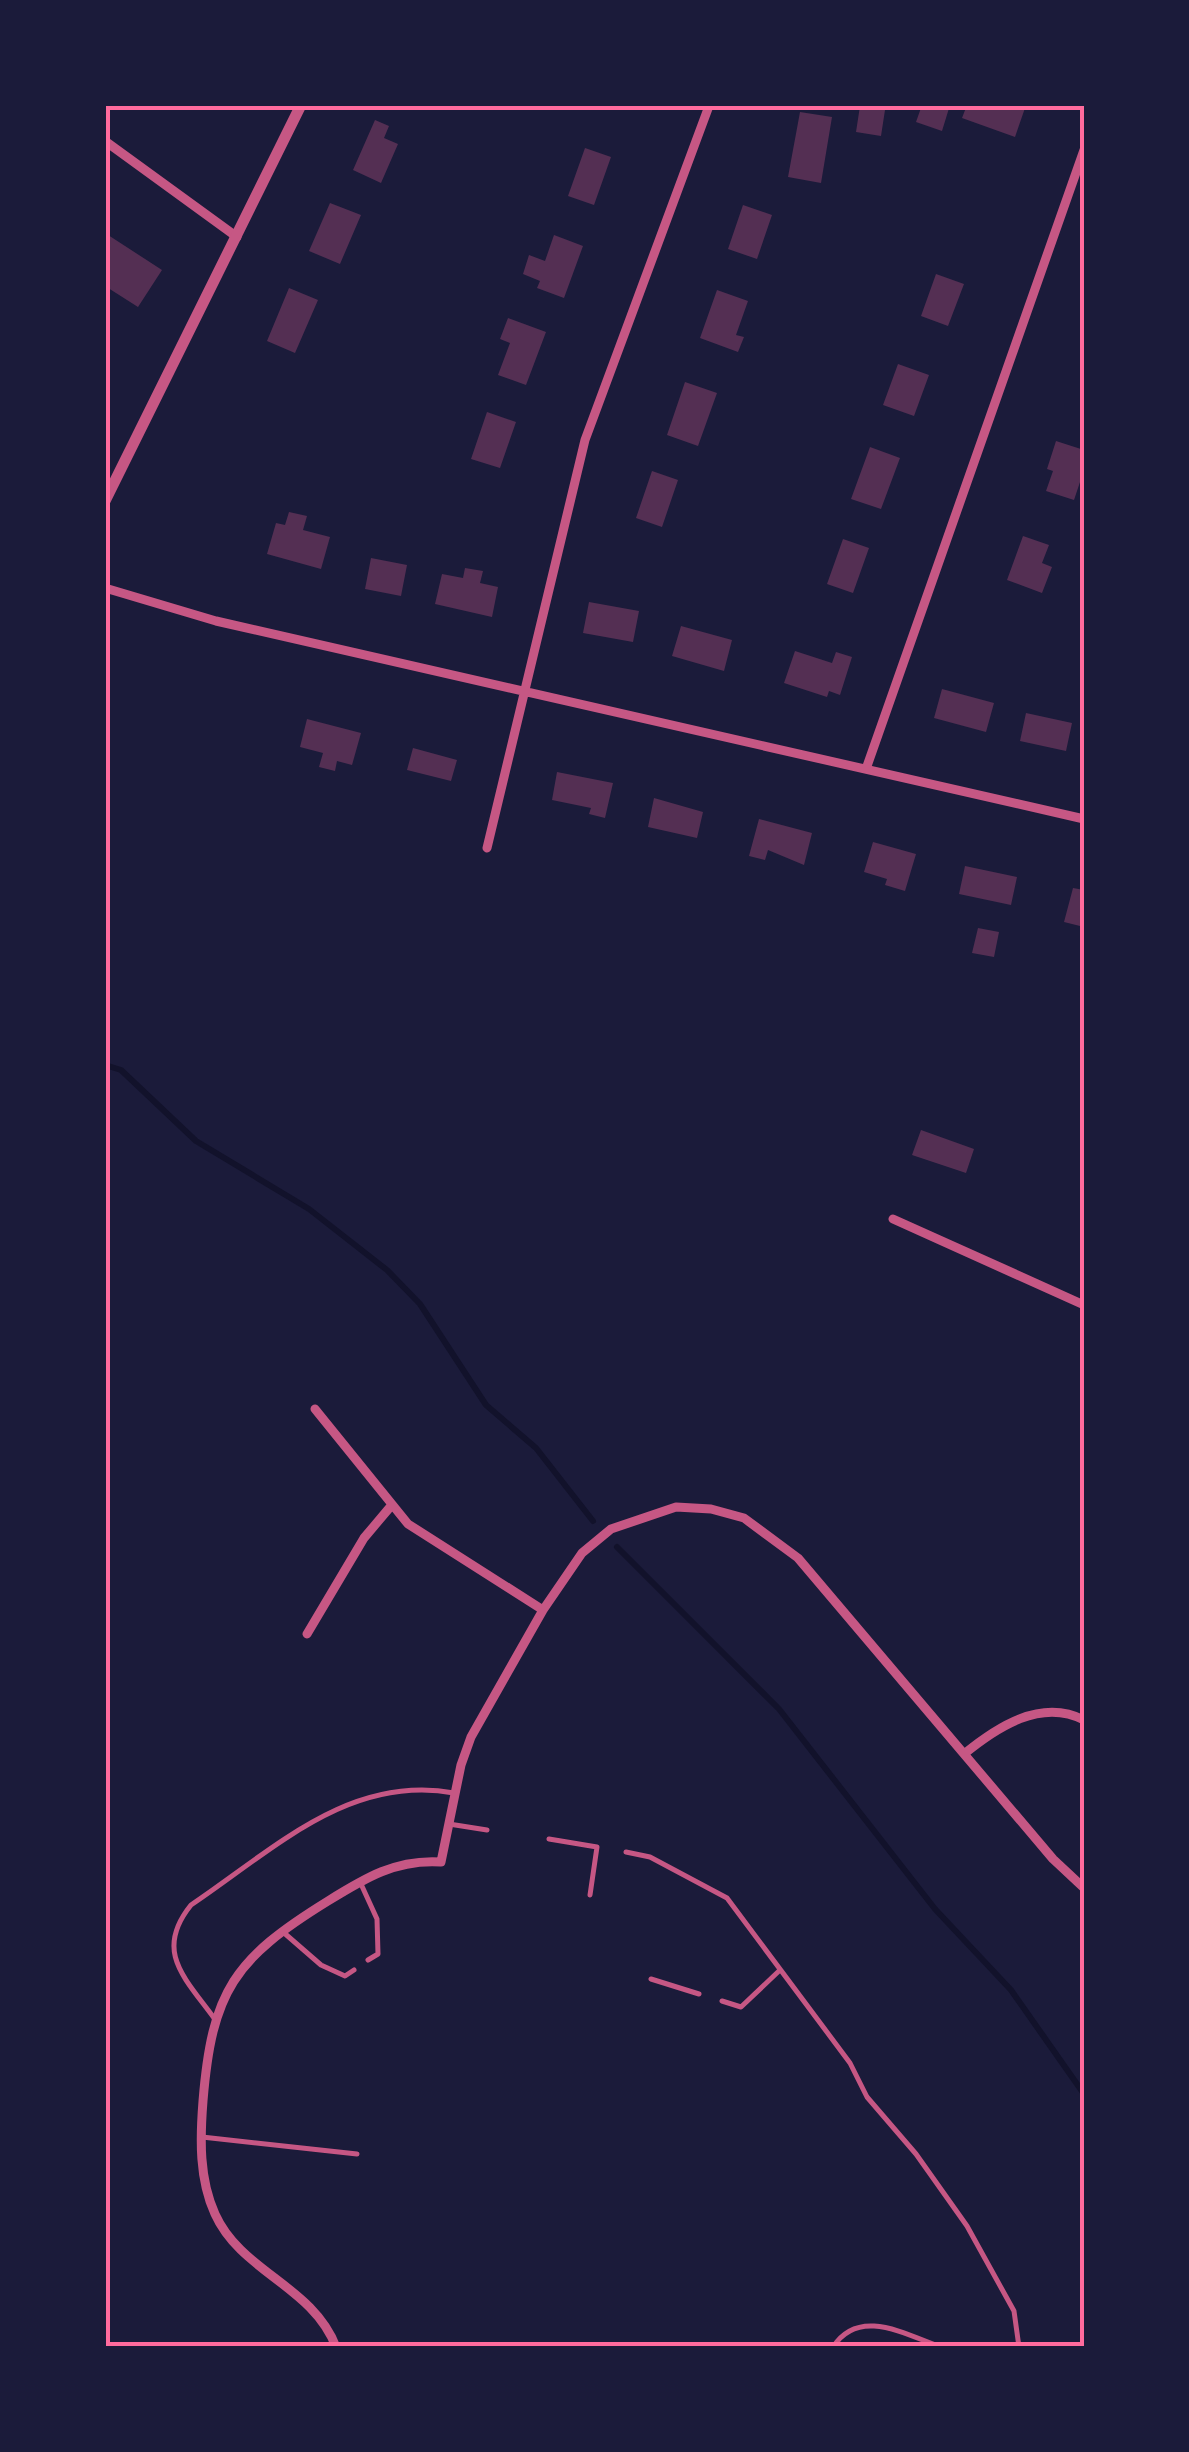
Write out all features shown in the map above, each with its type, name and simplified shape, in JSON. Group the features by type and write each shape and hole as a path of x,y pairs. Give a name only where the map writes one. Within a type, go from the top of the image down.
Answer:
{"street":[{"path":"105,501 301,105"},
{"path":"487,848 585,440 709,106"},
{"path":"105,142 237,236"},
{"path":"866,769 1084,150"},
{"path":"105,588 216,622 1084,819"},
{"path":"892,1219 1084,1305"},
{"path":"315,1410 408,1524 544,1610"},
{"path":"307,1634 364,1538 391,1506"},
{"path":"336,2347 316,2310 262,2269 216,2218 205,2186 202,2137 214,2018 248,1959 282,1931 389,1866 441,1862 471,1737 544,1610 582,1553 611,1529 676,1507 711,1509 744,1518 798,1558 1052,1859 1084,1888"},
{"path":"964,1754 986,1735 1024,1716 1059,1712 1084,1720"}],"lane":[{"path":"214,2018 183,1976 171,1946 176,1924 191,1905 336,1807 383,1791 418,1786 455,1794"},
{"path":"448,1824 487,1830"},
{"path":"549,1840 597,1846 590,1895"},
{"path":"626,1852 650,1857 727,1898 850,2063 867,2097 916,2154 968,2226 1014,2311 1019,2347"},
{"path":"360,1882 378,1919 378,1954 368,1960"},
{"path":"282,1931 322,1965 345,1976 354,1970"},
{"path":"722,2001 741,2007 780,1970"},
{"path":"651,1979 700,1994"},
{"path":"202,2137 358,2154"},
{"path":"833,2347 842,2334 859,2324 880,2326 940,2347"}],"building":[{"path":"922,105 950,105 942,131 916,122"},
{"path":"967,105 1025,108 1015,137 962,118"},
{"path":"860,106 885,110 881,136 856,132"},
{"path":"800,112 832,117 821,183 788,177"},
{"path":"375,120 389,126 384,138 398,144 381,183 353,170"},
{"path":"585,148 611,157 594,205 568,196"},
{"path":"330,203 361,215 340,264 309,251"},
{"path":"743,205 772,215 757,259 728,249"},
{"path":"105,233 162,270 138,307 105,286"},
{"path":"554,235 583,246 564,298 537,288 540,281 523,274 529,255 545,261"},
{"path":"936,274 964,284 948,326 921,316"},
{"path":"289,288 318,300 295,353 267,341"},
{"path":"717,290 748,301 736,335 744,337 738,352 700,338"},
{"path":"508,318 546,332 526,385 498,375 510,343 500,339"},
{"path":"898,364 929,375 914,416 883,405"},
{"path":"685,382 717,393 698,446 667,435"},
{"path":"487,412 516,422 500,468 471,459"},
{"path":"1056,441 1084,450 1084,470 1074,500 1046,491 1053,471 1047,469"},
{"path":"870,447 900,458 881,509 851,499"},
{"path":"652,471 678,480 662,527 636,518"},
{"path":"289,512 307,516 303,530 330,537 321,569 267,554 276,523 285,525"},
{"path":"1023,536 1049,545 1042,563 1052,567 1042,593 1007,580"},
{"path":"843,539 869,548 853,593 827,584"},
{"path":"371,558 407,565 401,596 365,589"},
{"path":"465,568 483,571 480,583 498,587 492,617 435,604 442,574 463,578"},
{"path":"589,602 639,611 633,642 583,633"},
{"path":"681,626 732,640 724,671 672,656"},
{"path":"795,651 832,663 836,652 852,657 840,695 829,691 827,697 784,683"},
{"path":"942,689 994,703 986,732 934,718"},
{"path":"1026,713 1072,723 1066,751 1020,741"},
{"path":"307,719 361,733 352,765 337,761 335,771 319,767 323,753 300,747"},
{"path":"413,748 457,760 451,781 407,770"},
{"path":"557,772 613,783 605,818 589,814 591,808 552,800"},
{"path":"654,798 703,812 697,838 648,827"},
{"path":"759,819 812,833 804,865 768,850 765,860 749,856"},
{"path":"873,842 916,854 905,891 885,885 887,879 864,872"},
{"path":"965,866 1017,877 1011,905 959,894"},
{"path":"1073,888 1084,890 1084,927 1064,922"},
{"path":"978,928 999,932 994,957 972,953"},
{"path":"921,1130 974,1149 966,1173 912,1155"}],"waterway":[{"path":"105,1065 121,1070 196,1141 309,1209 387,1270 420,1304 486,1405 536,1448 593,1521"},
{"path":"617,1547 779,1709 935,1909 1011,1990 1084,2094"}]}
